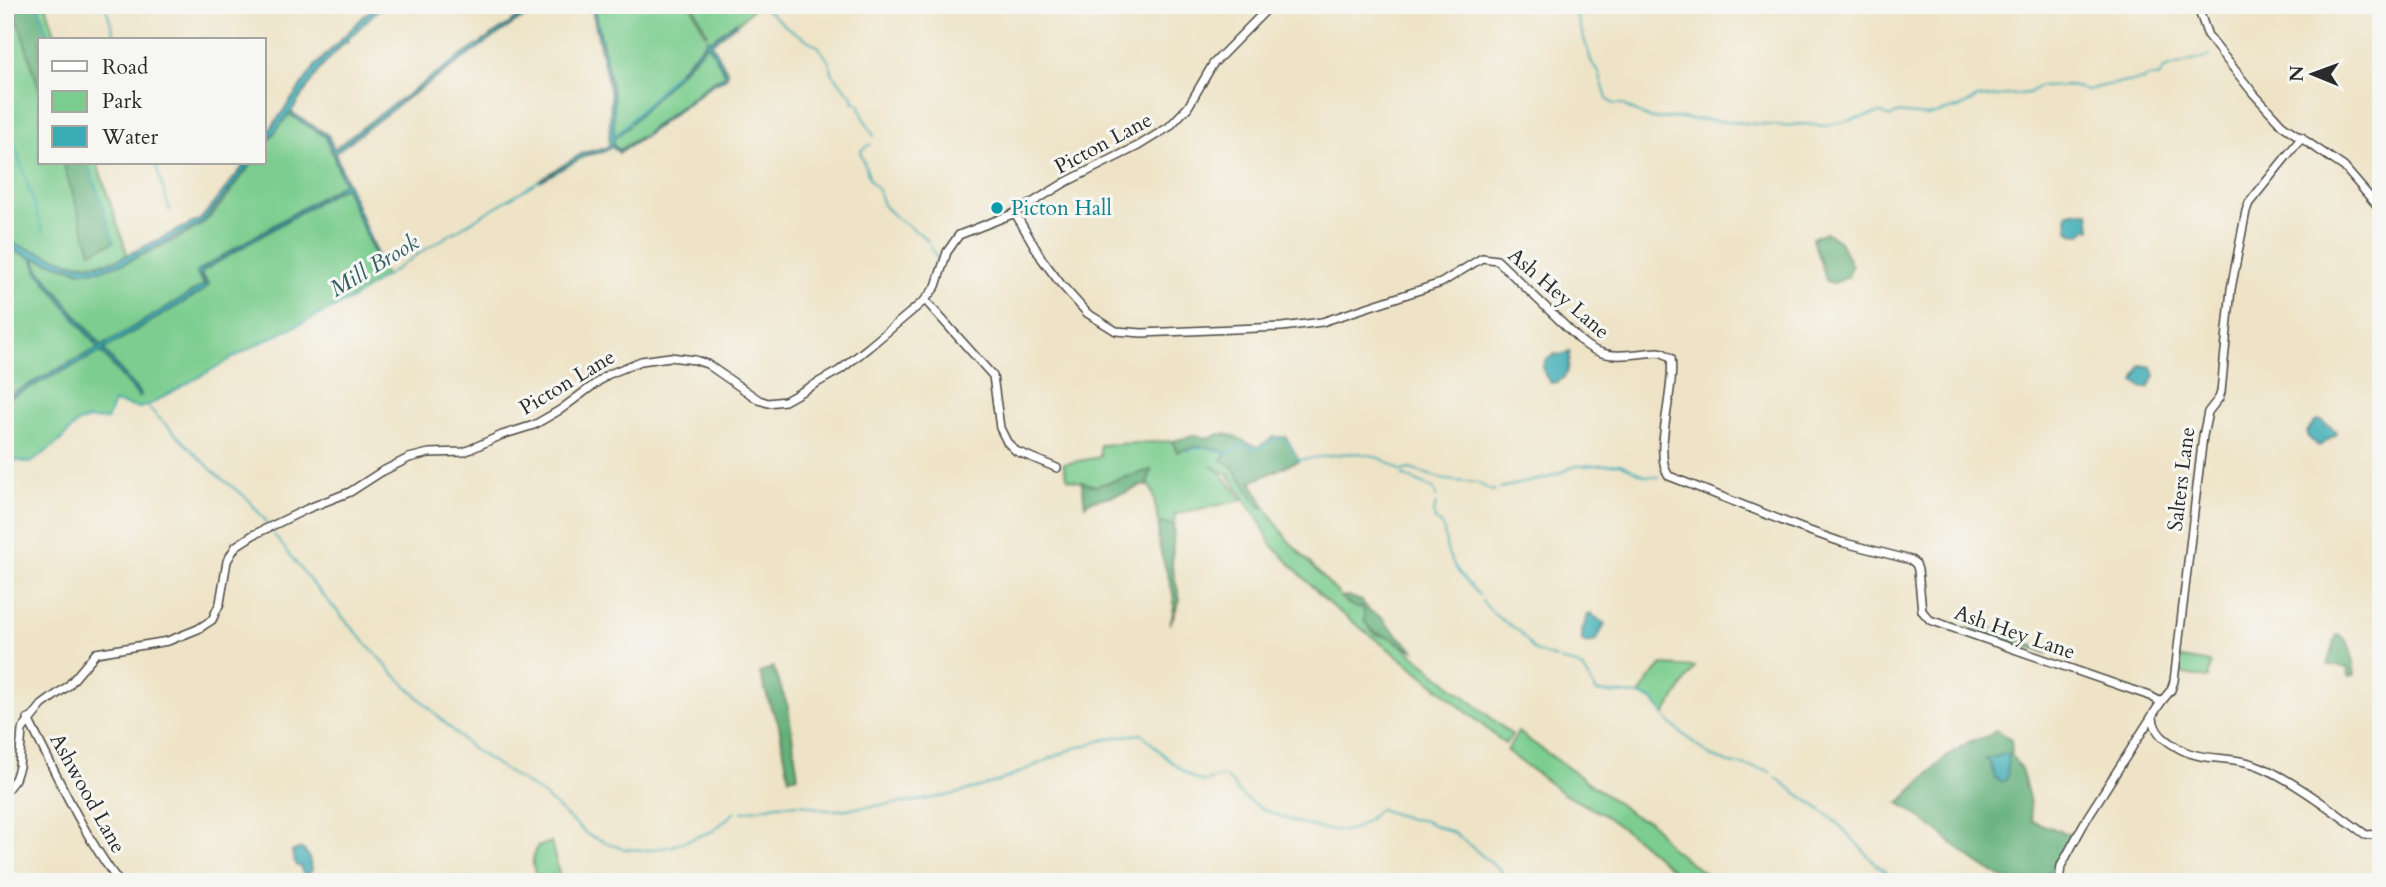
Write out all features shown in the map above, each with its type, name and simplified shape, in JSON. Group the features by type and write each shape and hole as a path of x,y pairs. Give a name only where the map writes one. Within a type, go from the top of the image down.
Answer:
{"street":[{"name":"Picton Lane","path":"28,719 68,686 96,653 168,640 198,629 212,620 220,603 227,561 236,546 309,508 350,492 380,472 409,458 429,453 464,452 502,435 534,425 569,404 607,375 641,361 660,358 683,358 707,364 759,400 768,403 785,401 847,365 925,300 936,286 947,252 959,235 1015,213 1066,181 1139,146 1169,127 1188,107 1213,64 1271,5"},
{"path":"2197,5 2208,36 2253,93 2282,125 2344,167 2381,210"},
{"name":"Salters Lane","path":"2059,882 2061,866 2087,818 2171,690 2174,681 2203,436 2207,412 2219,398 2221,391 2231,289 2246,211 2249,203 2263,189 2302,137"},
{"name":"Ash Hey Lane","path":"1015,213 1060,283 1087,313 1116,331 1142,333 1282,327 1322,322 1441,283 1475,261 1492,258 1513,274 1598,353 1611,355 1658,352 1671,358 1663,457 1665,471 1669,476 1841,542 1911,560 1918,570 1922,611 1930,621 2161,702"},
{"path":"925,300 993,376 1000,428 1007,442 1016,451 1057,468"},
{"path":"2153,718 2159,734 2186,752 2242,760 2257,765 2275,774 2366,835 2381,834"},
{"path":"5,792 15,779 19,767 20,736 28,719"},
{"name":"Ashwood Lane","path":"28,719 66,799 119,882"}],"green space":[{"path":"5,5 46,5 56,38 38,38 38,164 97,164 128,256 97,263 66,262 5,241"},
{"path":"13,5 38,5 48,38 38,38 38,86"},
{"path":"594,5 691,5 705,34 707,33 693,5 757,5 737,24 735,22 711,40 707,39 630,123 708,44 727,75 712,82 645,136 619,150 613,145 614,139 627,125 614,137 614,99"},
{"path":"289,114 326,137 344,184 335,189 336,192 344,186 385,276 344,303 258,344 147,406 138,408 114,402 107,420 90,419 78,422 60,441 31,463 5,458 5,400 101,351 140,396 104,350 203,291 209,284 201,275 203,271 332,193 331,191 199,270 197,274 204,285 102,346 38,268 34,258 81,271 110,266 148,253 184,235 209,218 251,164 266,164 266,143"},
{"path":"63,164 88,164 114,242 91,252"},
{"path":"1826,232 1840,242 1852,266 1848,277 1834,283 1827,282 1812,238"},
{"path":"5,247 32,258 37,271 99,348 5,397"},
{"path":"1219,434 1231,435 1258,447 1274,437 1286,437 1299,460 1251,482 1266,508 1260,507 1232,466 1222,460 1226,453 1202,446 1177,452 1172,441 1194,436 1211,438"},
{"path":"1172,441 1177,452 1202,447 1213,448 1226,454 1223,460 1232,466 1287,539 1348,604 1362,607 1370,629 1376,634 1391,638 1406,649 1512,735 1505,744 1420,673 1329,604 1271,544 1259,520 1228,474 1211,466 1221,473 1243,500 1175,514 1174,525 1159,523 1148,481 1151,470 1095,486 1068,479 1063,464 1100,457 1100,445"},
{"path":"1151,470 1149,486 1140,486 1128,492 1090,501 1085,505 1082,482 1096,486"},
{"path":"1159,523 1174,525 1172,567 1180,600 1170,624 1174,610 1173,591 1161,555"},
{"path":"1347,596 1362,601 1368,610 1384,619 1414,650 1374,631 1364,620 1362,607 1355,608 1341,597"},
{"path":"1971,621 2026,642 2049,654 1968,628"},
{"path":"2337,635 2349,645 2355,675 2349,676 2348,668 2328,665"},
{"path":"2181,658 2211,663 2208,678 2178,673"},
{"path":"1662,665 1695,667 1664,715 1653,700 1639,695"},
{"path":"773,667 788,707 798,776 789,778 778,721 760,673"},
{"path":"1996,730 2011,740 2012,756 2021,769 2032,821 2072,835 2057,863 2040,882 2011,881 1992,872 1899,803 1945,758 1969,742 1989,736"},
{"path":"1518,732 1638,818 1650,821 1672,849 1717,882 1687,882 1637,839 1601,813 1565,795 1507,751"},
{"path":"551,842 561,882 538,882 533,864 535,852 537,847"}],"water":[{"path":"375,5 383,5 320,69 291,112 328,135 334,149 399,100 402,102 335,153 382,267 380,268 345,187 335,192 334,189 344,183 326,137 289,114 266,143 266,135 316,65"},
{"path":"537,5 543,5 403,101 401,99 458,58"},
{"path":"591,5 594,5 614,99 614,136 629,126 614,139 613,145 622,150 642,138 619,153 612,147 587,155 540,181 583,153 609,145 611,97"},
{"path":"736,22 737,24 712,43 728,73 725,79 713,84 645,136 712,82 726,75 708,44 630,122 707,38 711,40"},
{"path":"245,164 251,164 203,223 125,263 101,270 81,271 34,258 38,268 101,346 204,285 197,274 199,270 331,191 333,193 203,271 201,275 209,284 203,291 104,350 141,395 139,397 101,352 5,400 5,397 98,348 37,271 32,258 5,247 5,241 74,264 94,265 113,262 201,219"},
{"path":"2076,211 2089,212 2091,229 2086,229 2081,234 2068,230 2067,214"},
{"path":"1570,352 1565,376 1551,383 1543,370 1544,363 1555,354"},
{"path":"2141,365 2152,367 2155,376 2148,388 2143,388 2134,381"},
{"path":"2320,420 2335,430 2336,434 2319,447 2307,436 2307,432 2315,421"},
{"path":"1591,614 1605,624 1596,641 1587,644 1582,641 1582,631 1588,615"},
{"path":"2009,754 2007,779 2002,782 1995,778 1990,762 1985,759"},
{"path":"298,849 308,855 312,870 308,874 303,874 300,866 296,866 292,852"}],"waterway":[{"path":"37,5 48,38"},
{"path":"105,5 115,38"},
{"path":"1573,5 1607,99 1651,119 1825,126 1881,113 1890,117 1896,113 1927,116 1958,108 1977,98 2029,93 2038,87 2070,86 2088,90 2159,77 2163,70 2169,67 2210,54"},
{"path":"757,8 767,10 788,28 819,47 829,62 833,75 853,97 854,102 859,104 874,136"},
{"name":"Mill Brook","path":"612,139 677,73"},
{"path":"5,115 43,232"},
{"path":"871,144 861,150 861,154 883,205 928,241"},
{"path":"88,164 114,242"},
{"path":"155,164 170,211"},
{"name":"Mill Brook","path":"5,458 31,463 60,441 78,422 90,419 107,420 114,402 138,408 147,406 258,344 352,299 418,254 540,180"},
{"path":"930,246 939,263"},
{"path":"148,407 216,474 248,499 269,525"},
{"path":"1187,451 1204,447 1228,454 1242,444 1257,448 1282,438 1288,442 1299,460 1340,454 1364,454 1388,462 1401,471 1410,469 1446,480 1478,483 1495,490"},
{"path":"1500,488 1547,478 1576,466 1620,464 1646,476 1659,477"},
{"path":"1402,475 1432,488 1436,497"},
{"path":"1436,503 1435,520 1443,529 1449,556 1460,574 1479,595"},
{"path":"274,535 311,582 391,671 471,748 542,794 588,835 623,849 669,847 713,831 735,812"},
{"path":"1482,601 1496,616 1519,631 1535,651 1556,658"},
{"path":"1560,660 1581,667 1597,692 1639,695 1653,700 1672,725 1710,756 1771,773"},
{"path":"742,812 778,805 802,804 824,810 838,810 951,795 1000,781 1072,749 1114,737 1142,734 1187,774 1201,781 1220,777 1227,779 1251,802 1292,821 1323,829 1348,830 1365,822 1379,809 1422,820 1456,834 1514,882"},
{"path":"1776,777 1830,817 1875,863 1900,882"}],"place":[{"name":"Picton Hall","path":"997,208"}]}
